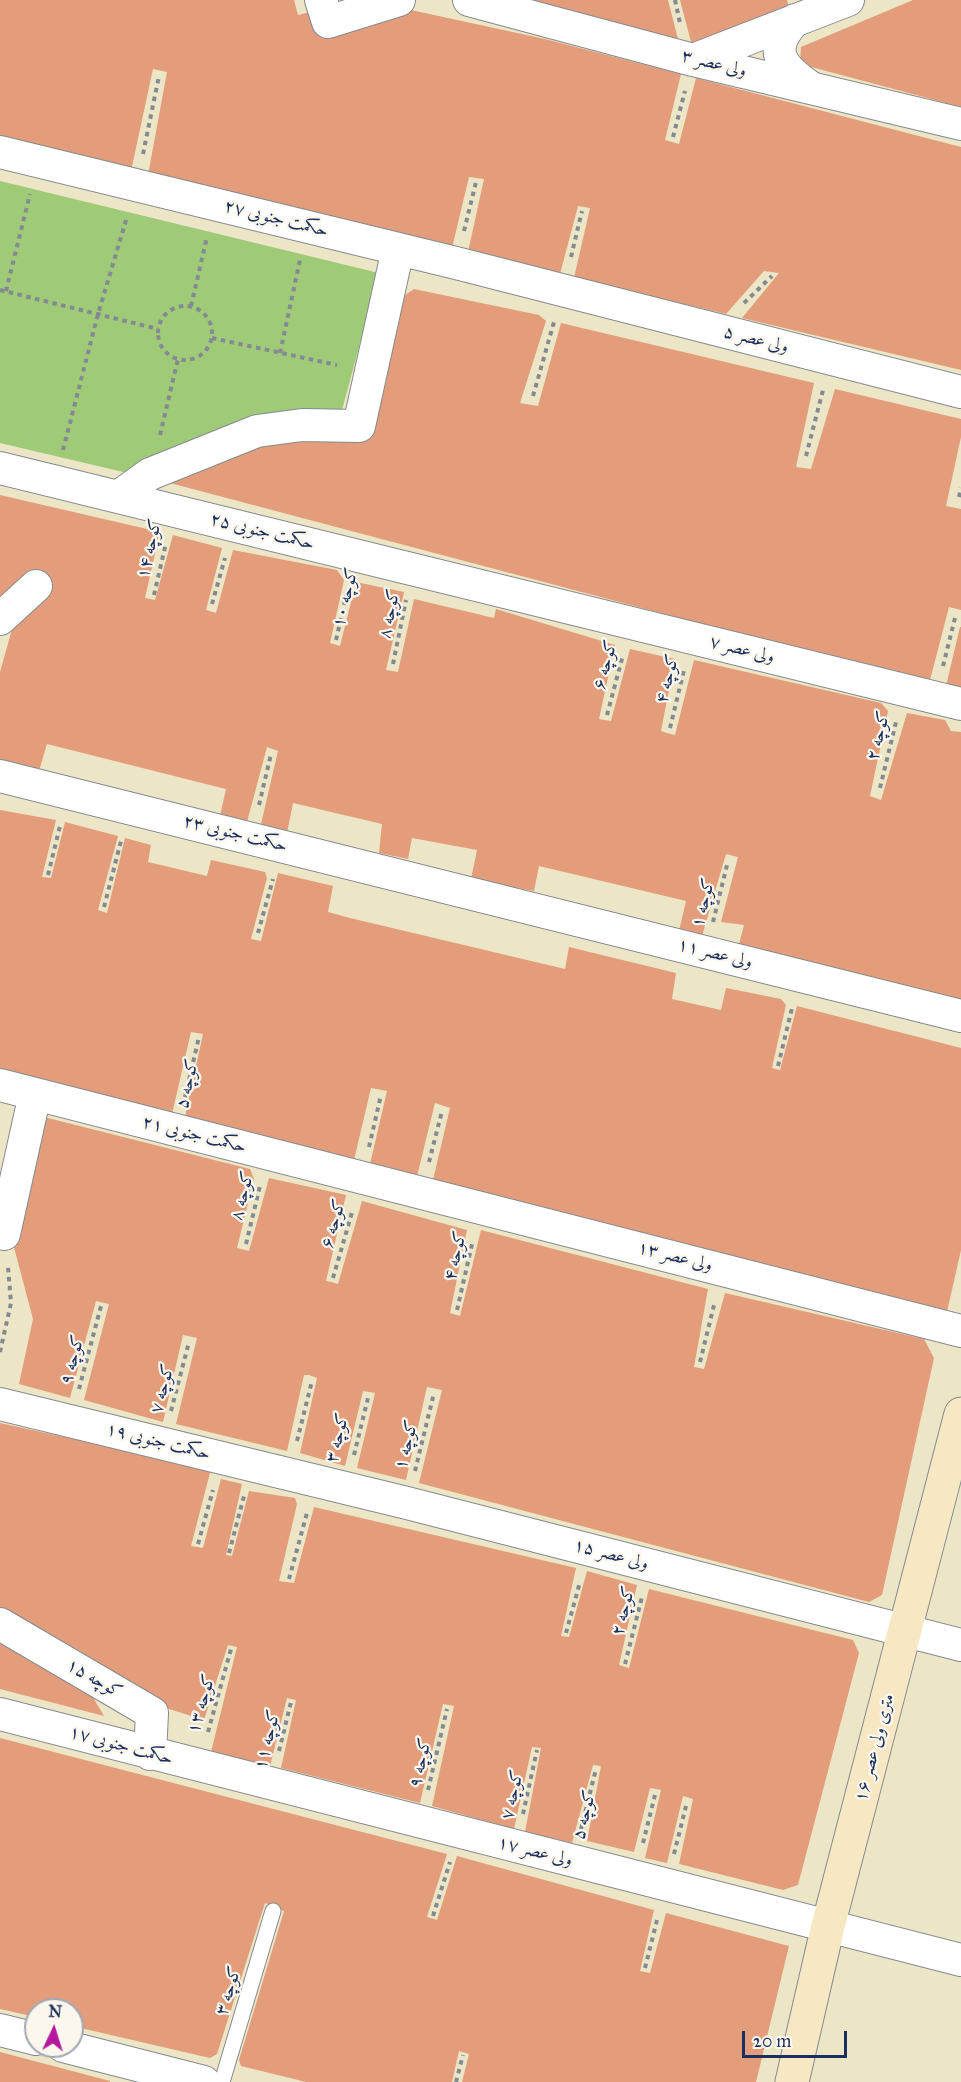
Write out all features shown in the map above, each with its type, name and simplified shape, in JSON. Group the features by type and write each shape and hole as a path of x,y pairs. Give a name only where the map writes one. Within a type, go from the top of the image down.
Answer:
{"street":[{"path":"321,0 328,22 399,0"},
{"name":"ولی عصر ۳","path":"469,0 693,60 961,124"},
{"path":"693,60 848,0"},
{"path":"795,20 783,32 778,44 780,56 791,73 810,87"},
{"name":"حکمت جنوبی ۲۷","path":"0,152 557,289"},
{"path":"118,496 150,474 257,431 302,425 359,426 398,249"},
{"name":"ولی عصر ۵","path":"557,289 961,392"},
{"name":"حکمت جنوبی ۲۵","path":"0,468 523,595"},
{"path":"0,619 36,586"},
{"name":"ولی عصر ۷","path":"523,595 948,701"},
{"name":"حکمت جنوبی ۲۳","path":"0,776 469,892"},
{"name":"ولی عصر ۱۱","path":"469,892 961,1016"},
{"name":"حکمت جنوبی ۲۱","path":"0,1085 375,1181"},
{"path":"4,1234 35,1094"},
{"name":"ولی عصر ۱۳","path":"375,1181 961,1331"},
{"name":"حکمت جنوبی ۱۹","path":"0,1404 302,1477"},
{"name":"۱۶ متری ولی عصر","path":"792,2082 828,1926 961,1414"},
{"name":"ولی عصر ۱۵","path":"302,1477 961,1645"},
{"name":"کوچه ۱۵","path":"0,1624 152,1713 150,1754"},
{"name":"حکمت جنوبی ۱۷","path":"0,1714 257,1781"},
{"name":"ولی عصر ۱۷","path":"257,1781 961,1960"},
{"path":"0,2030 24,2036"},
{"path":"84,2051 204,2082"}],"lane":[{"name":"کوچه ۳","path":"222,2082 273,1911"}],"path":[{"path":"673,137 693,60"},
{"path":"55,482 98,314 137,185 159,76"},
{"path":"6,291 38,162"},
{"path":"456,263 476,182"},
{"path":"190,306 214,204"},
{"path":"533,396 557,289 582,211"},
{"path":"280,352 308,227"},
{"path":"0,290 158,329"},
{"path":"190,306 203,312 211,324 212,338 205,351 193,359 178,359 162,348 158,329 163,316 176,307 190,306"},
{"path":"212,338 371,372"},
{"path":"806,456 831,358"},
{"path":"959,497 961,488"},
{"name":"کوچه ۱۴","path":"154,595 173,510"},
{"path":"212,604 234,525"},
{"name":"کوچه ۱۰","path":"336,640 356,555"},
{"name":"کوچه ۸","path":"393,664 413,568"},
{"path":"948,701 956,614"},
{"name":"کوچه ۶","path":"607,715 631,622"},
{"name":"کوچه ۴","path":"670,728 692,638"},
{"name":"کوچه ۲","path":"880,789 904,690"},
{"path":"251,838 271,753"},
{"path":"48,875 68,793"},
{"path":"104,907 129,808"},
{"path":"258,933 281,846"},
{"name":"کوچه ۱","path":"706,951 728,861"},
{"path":"778,1066 800,974"},
{"name":"کوچه ۵","path":"177,1131 199,1036"},
{"path":"375,1181 381,1095"},
{"path":"421,1193 442,1111"},
{"name":"کوچه ۸","path":"246,1244 267,1154"},
{"name":"کوچه ۶","path":"333,1278 375,1181"},
{"name":"کوچه ۴","path":"457,1310 480,1208"},
{"path":"0,1352 11,1303 4,1234"},
{"path":"700,1362 723,1269"},
{"name":"کوچه ۹","path":"70,1421 101,1306"},
{"name":"کوچه ۷","path":"162,1443 189,1342"},
{"path":"289,1579 312,1381"},
{"name":"کوچه ۱","path":"407,1503 434,1394"},
{"name":"کوچه ۳","path":"346,1488 368,1398"},
{"path":"198,1544 222,1458"},
{"path":"229,1553 252,1465"},
{"path":"566,1633 589,1549"},
{"name":"کوچه ۲","path":"625,1664 650,1565"},
{"name":"کوچه ۱۳","path":"198,1766 231,1649"},
{"name":"کوچه ۱۱","path":"257,1781 291,1702"},
{"name":"کوچه ۹","path":"421,1823 447,1709"},
{"name":"کوچه ۷","path":"515,1847 537,1750"},
{"name":"کوچه ۵","path":"573,1861 596,1768"},
{"path":"634,1877 656,1791"},
{"path":"645,1968 687,1802"},
{"path":"433,1916 460,1832"},
{"path":"456,2082 463,2055"}],"green space":[{"path":"0,181 379,273 335,436 170,483 0,443"}],"building":[{"path":"0,0 294,0 298,15 314,11 397,7 545,39 681,74 665,140 679,144 696,78 961,147 961,370 742,318 779,273 764,271 726,314 574,278 590,208 578,206 560,274 468,252 484,179 469,177 452,248 148,175 167,72 153,69 131,171 0,140"},
{"path":"525,0 668,0 678,39 525,1"},
{"path":"680,0 787,0 790,12 702,44 691,42"},
{"path":"913,0 961,0 961,107 800,64 801,47"},
{"path":"414,289 539,315 546,321 520,403 538,406 561,323 814,383 796,467 811,469 835,389 961,419 961,437 946,506 961,509 961,610 949,607 929,684 170,483 263,437 370,439 399,299"},
{"path":"0,495 160,532 145,598 155,600 173,535 222,548 206,610 216,613 233,550 337,570 344,580 330,643 340,646 356,582 404,592 386,670 398,672 414,599 494,618 496,609 615,645 599,719 611,721 630,649 675,659 661,731 675,735 694,660 881,703 888,711 870,796 881,800 907,713 945,720 951,731 961,732 961,1002 738,948 744,925 721,922 738,857 726,854 702,936 679,931 686,901 539,866 534,891 471,879 477,850 412,838 408,859 379,853 382,824 293,803 287,833 261,824 278,751 267,747 247,822 220,816 226,789 47,744 39,771 0,762 0,672 16,615 0,606"},
{"path":"961,627 961,690 946,686"},
{"path":"0,810 56,820 42,877 51,878 65,822 118,836 98,910 107,913 125,838 151,845 148,862 207,876 211,860 265,872 267,878 251,939 261,941 278,873 333,886 328,912 350,918 565,969 569,947 676,973 672,999 721,1010 726,988 781,999 786,1005 772,1068 780,1070 797,1006 961,1048 961,1250 947,1312 433,1180 450,1108 435,1103 417,1176 370,1164 387,1091 371,1088 354,1160 185,1117 203,1034 191,1032 172,1114 0,1070"},
{"path":"36,1115 250,1169 254,1179 237,1248 249,1251 269,1178 346,1195 326,1281 338,1284 362,1201 467,1230 450,1313 460,1316 481,1230 708,1289 694,1367 704,1369 725,1293 924,1339 934,1358 882,1595 869,1602 419,1483 442,1390 427,1387 406,1480 357,1468 375,1393 363,1391 345,1466 300,1453 317,1378 309,1375 304,1375 287,1451 176,1424 197,1338 183,1335 163,1422 84,1400 109,1304 96,1301 70,1398 19,1384 33,1319 11,1236"},
{"path":"0,1423 211,1469 191,1546 203,1548 221,1479 242,1484 226,1555 232,1556 249,1491 295,1498 297,1504 279,1581 294,1583 314,1507 576,1568 561,1636 569,1637 587,1571 637,1585 619,1665 629,1668 649,1589 853,1640 859,1653 798,1885 783,1890 679,1864 693,1799 683,1796 667,1863 645,1858 661,1790 650,1788 634,1852 587,1841 601,1766 593,1765 572,1843 525,1832 541,1748 532,1747 514,1829 432,1806 454,1706 443,1704 420,1803 281,1768 296,1700 287,1698 270,1766 211,1752 237,1647 228,1645 204,1720 166,1708 0,1616"},
{"path":"0,1640 87,1687 104,1716 0,1689"},
{"path":"0,1738 447,1854 427,1917 437,1920 457,1856 654,1910 640,1971 650,1973 666,1913 789,1946 756,2082 462,2082 469,2054 459,2051 452,2082 306,2082 241,2066 239,2060 284,1911 265,1903 217,2054 210,2058 84,2029 84,1998 24,1998 24,2014 0,2009"},
{"path":"0,2052 110,2081 110,2082 0,2082"}]}
